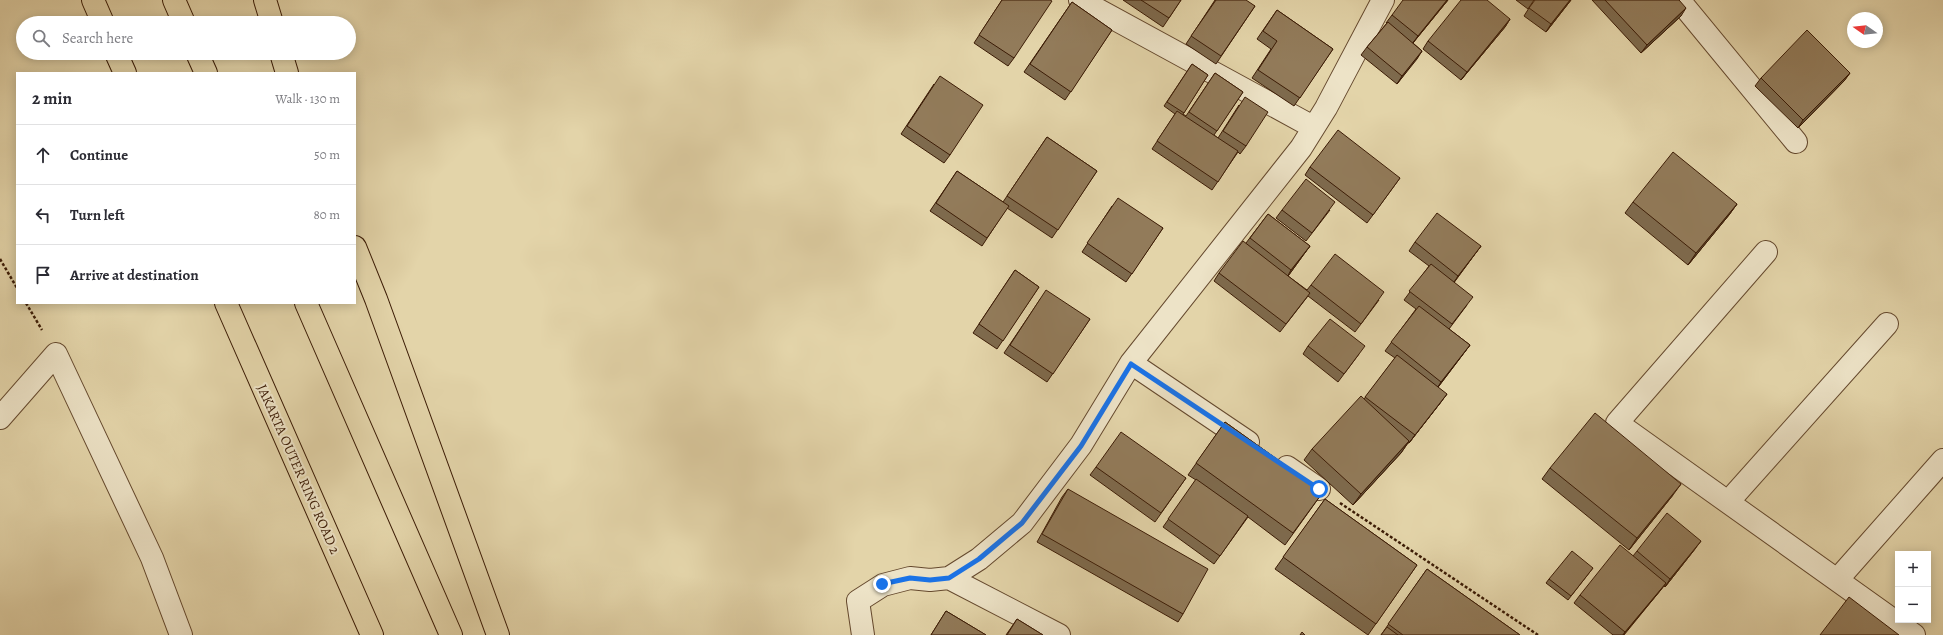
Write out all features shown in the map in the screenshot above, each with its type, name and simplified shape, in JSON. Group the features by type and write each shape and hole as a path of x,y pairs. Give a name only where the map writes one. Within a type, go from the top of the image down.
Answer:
{"highway":[{"path":"93,0 100,16"},
{"path":"174,0 181,16"},
{"path":"265,0 270,16"},
{"path":"119,60 125,72"},
{"path":"200,60 206,72"},
{"path":"283,60 287,72"},
{"path":"356,249 379,306 498,635"},
{"name":"JAKARTA OUTER RING ROAD 2","path":"226,304 372,635"},
{"path":"306,304 451,635"}],"street":[{"path":"1080,0 1313,127"},
{"path":"863,635 858,601 882,584 910,578 930,580 949,578 979,559 1022,523 1081,446 1131,364 1301,148 1326,108 1383,0"},
{"path":"1679,0 1796,142"},
{"path":"1766,252 1617,423 1914,635"},
{"path":"1728,502 1888,324"},
{"path":"0,418 56,354 152,558 181,635"},
{"path":"1131,364 1319,489"},
{"path":"1836,580 1943,460"},
{"path":"949,578 1059,635"}],"path":[{"path":"0,259 16,286"},
{"path":"27,304 56,354"},
{"path":"1319,489 1538,635"}],"building":[{"path":"1002,0 1052,1 1014,58 979,35"},
{"path":"1141,0 1181,0 1169,18"},
{"path":"1216,0 1246,0 1255,6 1221,56 1191,36"},
{"path":"1403,0 1447,0 1418,36 1392,15"},
{"path":"1461,0 1487,0 1510,19 1467,72 1428,41"},
{"path":"1535,0 1570,0 1551,24 1529,8"},
{"path":"1605,0 1679,0 1686,8 1647,45"},
{"path":"1072,2 1112,30 1071,92 1030,64"},
{"path":"1277,10 1333,49 1300,98 1258,70 1277,41 1263,31"},
{"path":"1388,22 1422,51 1402,76 1367,47"},
{"path":"1807,30 1850,73 1803,120 1761,78"},
{"path":"1192,64 1208,75 1184,113 1167,102"},
{"path":"1215,73 1243,92 1217,131 1189,112"},
{"path":"940,76 983,105 950,155 907,126"},
{"path":"1245,97 1268,112 1246,146 1223,131"},
{"path":"1177,111 1238,151 1218,182 1157,141"},
{"path":"1338,130 1400,178 1373,215 1310,167"},
{"path":"1047,137 1097,171 1058,230 1007,196"},
{"path":"1673,152 1737,204 1696,253 1633,202"},
{"path":"957,171 1009,206 987,238 936,203"},
{"path":"1306,179 1335,202 1312,233 1282,210"},
{"path":"1118,198 1163,228 1132,274 1087,243"},
{"path":"1437,213 1481,246 1458,276 1415,242"},
{"path":"1268,214 1310,246 1291,270 1250,238"},
{"path":"1243,241 1310,293 1286,324 1219,273"},
{"path":"1335,254 1384,292 1361,324 1311,285"},
{"path":"1431,264 1473,297 1452,324 1409,291"},
{"path":"1015,270 1039,287 1003,341 979,324"},
{"path":"1046,290 1090,319 1053,374 1010,345"},
{"path":"1419,306 1470,345 1441,382 1391,342"},
{"path":"1330,319 1365,346 1344,374 1308,346"},
{"path":"1397,355 1447,394 1415,435 1365,397"},
{"path":"1361,396 1409,441 1361,494 1312,449"},
{"path":"1595,413 1681,484 1637,538 1550,468"},
{"path":"1225,422 1323,492 1293,533 1196,463"},
{"path":"1121,432 1186,478 1161,513 1096,467"},
{"path":"1196,479 1248,516 1220,556 1168,519"},
{"path":"1068,489 1208,569 1183,614 1042,534"},
{"path":"1325,499 1417,565 1376,624 1283,557"},
{"path":"1667,513 1701,541 1670,579 1637,551"},
{"path":"1620,545 1666,583 1625,632 1580,595"},
{"path":"1572,551 1593,568 1571,596 1549,579"},
{"path":"1427,569 1520,635 1403,635 1388,624"},
{"path":"1849,597 1899,635 1820,635"},
{"path":"946,611 986,635 931,635"},
{"path":"1017,619 1043,635 1007,635"},
{"path":"1387,627 1398,635 1381,635"}],"route":[{"path":"882,584 910,578 930,580 949,578 979,559 1022,523 1081,446 1131,364 1319,489"}]}
